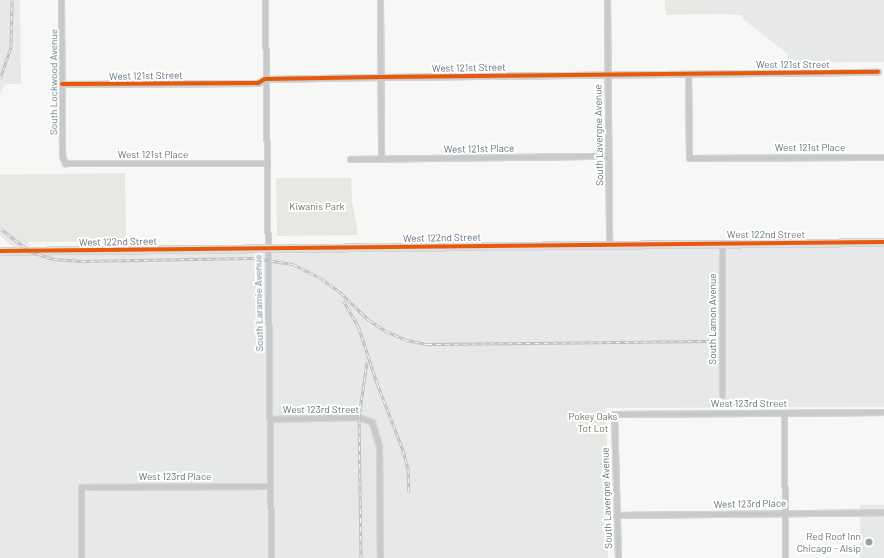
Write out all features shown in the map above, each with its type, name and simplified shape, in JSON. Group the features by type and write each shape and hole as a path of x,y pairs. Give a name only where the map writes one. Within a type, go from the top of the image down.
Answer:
{"street":[{"name":"South Lockwood Avenue","path":"61,0 62,156 65,163"},
{"name":"South Laramie Avenue","path":"264,0 271,558"},
{"path":"380,0 381,159"},
{"name":"South Lavergne Avenue","path":"607,0 609,245"},
{"name":"West 121st Street","path":"62,84 258,82 265,79 380,77 878,72"},
{"name":"West 121st Place","path":"688,74 688,158 884,157"},
{"name":"West 121st Place","path":"350,159 608,156"},
{"name":"West 121st Place","path":"65,163 266,163"},
{"name":"West 122nd Street","path":"0,251 884,242"},
{"name":"South Lamon Avenue","path":"722,244 722,395"},
{"name":"West 123rd Street","path":"614,414 884,412"},
{"path":"784,413 785,558"},
{"name":"South Lavergne Avenue","path":"614,414 618,558"},
{"name":"West 123rd Street","path":"269,419 359,417 372,422 379,447 380,558"},
{"name":"West 123rd Place","path":"81,558 81,487 270,486"},
{"name":"West 123rd Place","path":"616,515 884,512"}],"shaded area":[{"path":"0,0 20,0 21,84 5,84 0,95"},
{"path":"708,0 884,0 884,62 787,63 788,54 743,19 742,15 713,14"},
{"path":"0,222 9,233 31,246 15,247 8,243 0,235"},
{"path":"884,247 884,407 570,408 595,450 607,450 608,558 0,558 0,254"},
{"path":"860,505 884,505 884,558 860,558"}],"green space":[{"path":"665,0 708,0 713,14 666,15"},
{"path":"125,173 126,241 29,242 29,245 9,233 0,222 0,175"},
{"name":"Kiwanis Park","path":"276,178 351,178 352,200 358,235 277,236"},
{"name":"Pokey Oaks Tot Lot","path":"570,408 606,408 607,450 595,450"}],"railway":[{"path":"0,79 11,47 12,0"},
{"path":"0,228 29,251 54,259 81,261 252,258 293,264 322,279 341,293 369,320 386,331 406,340 427,344 709,341"},
{"path":"343,300 359,328 377,383 403,450 408,469 409,492"},
{"path":"361,558 359,417 367,362"}],"cycle path":[{"path":"62,84 258,83 265,79 380,77 878,72"},
{"path":"0,251 884,242"}],"place":[{"name":"Red Roof Inn Chicago - Alsip","path":"869,542"}]}
